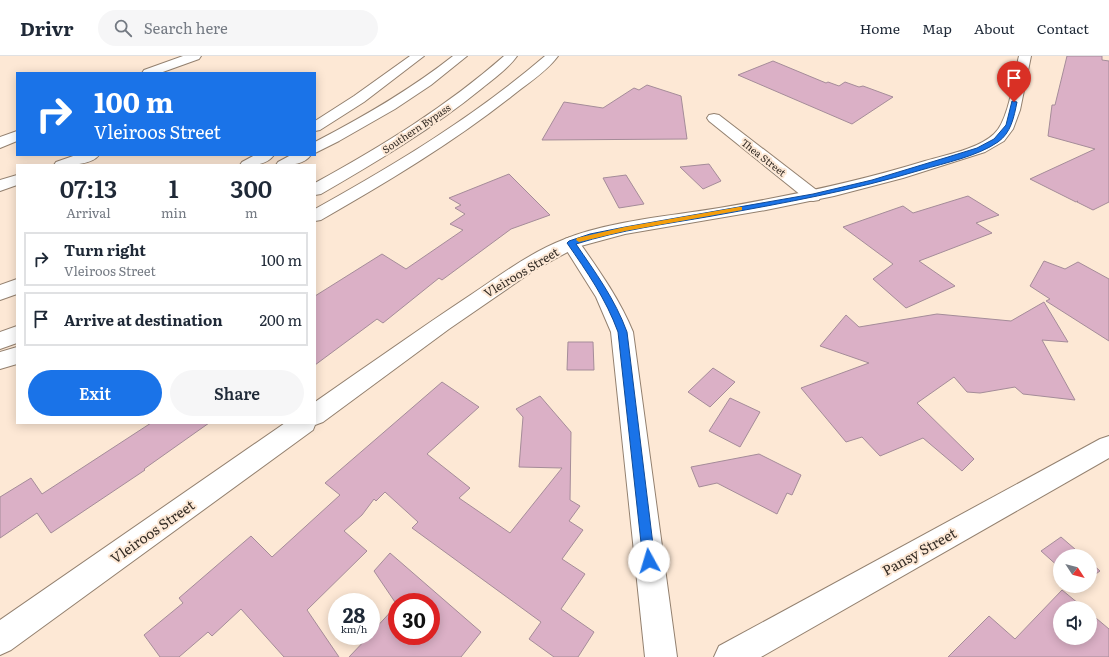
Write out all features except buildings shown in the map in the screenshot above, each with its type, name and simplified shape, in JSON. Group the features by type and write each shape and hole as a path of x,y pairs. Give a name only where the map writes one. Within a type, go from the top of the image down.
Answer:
{"main road":[{"path":"151,72 195,56"},
{"path":"316,126 372,91 418,56"},
{"path":"316,147 345,132 416,89 461,56"},
{"name":"Southern Bypass","path":"316,189 427,122 465,95 511,56"},
{"path":"316,215 446,138 510,93 552,56"},
{"name":"Vleiroos Street","path":"316,414 494,288 529,265 571,243 625,229 813,196 900,174 980,149 996,140 1006,130 1011,120 1025,56"},
{"name":"Thea Street","path":"714,118 813,196"},
{"path":"0,143 16,135"},
{"path":"66,161 87,156"},
{"path":"250,164 264,156"},
{"path":"286,164 301,156"},
{"path":"0,186 16,180"},
{"path":"571,243 605,293 615,312 622,332 661,657"},
{"path":"0,293 16,286"},
{"path":"0,341 16,334"},
{"path":"0,361 16,355"},
{"name":"Vleiroos Street","path":"0,638 303,424"},
{"name":"Pansy Street","path":"730,657 1109,446"}],"slow traffic":[{"path":"579,240 625,229 739,209"}],"route":[{"path":"649,561 628,372 622,332 615,312 605,293 571,243 585,238 625,229 813,196 874,182 950,159 980,149 1001,136 1011,120 1014,102"}]}
